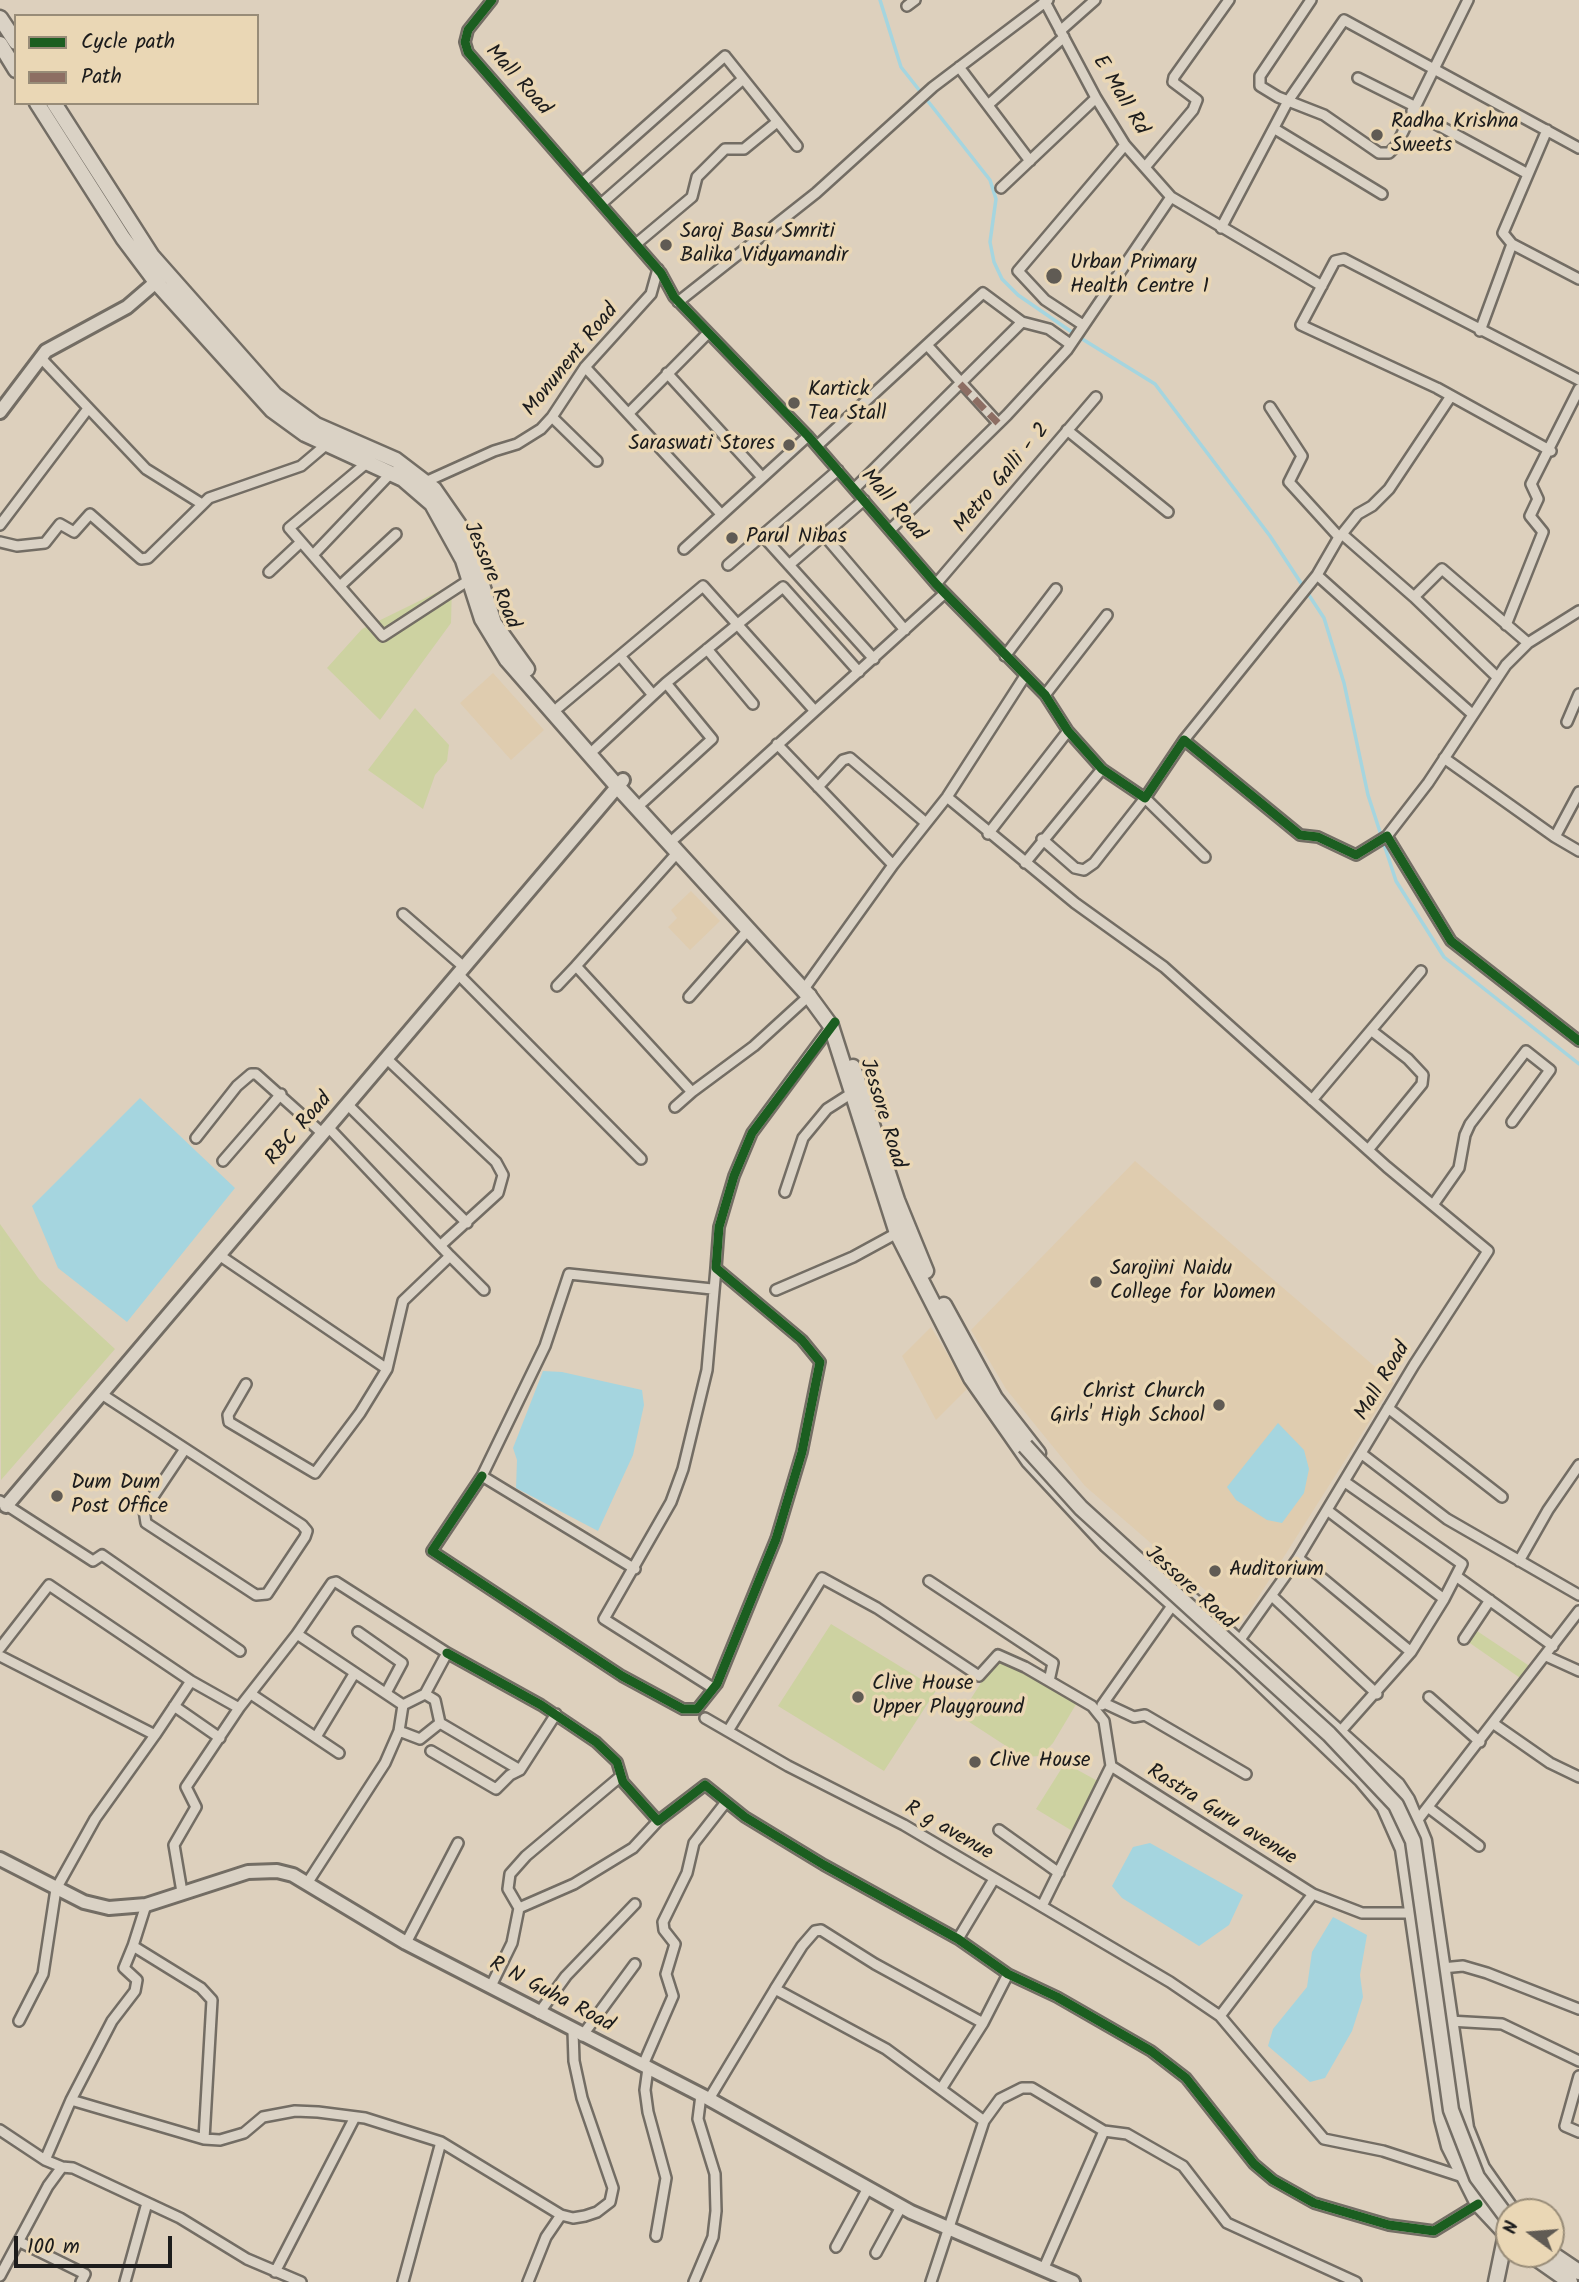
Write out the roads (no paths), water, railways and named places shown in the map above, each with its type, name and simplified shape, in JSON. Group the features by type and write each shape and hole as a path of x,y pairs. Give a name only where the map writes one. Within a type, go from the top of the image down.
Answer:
{"main road":[{"path":"0,18 14,39"},
{"path":"0,44 14,67"},
{"name":"Jessore Road","path":"38,105 123,238 288,407 316,425 396,460 446,504 470,546 494,623 521,662 595,749 620,783 643,802 676,845 749,929 809,990"},
{"name":"Jessore Road","path":"55,105 161,278 272,410 290,425 327,444 422,485 443,522 493,641 809,990 833,1024 922,1262 997,1410"},
{"name":"Jessore Road","path":"833,1024 897,1233 971,1378 1019,1439 1046,1482 1101,1539 1174,1603 1362,1780 1384,1806 1403,1849 1442,2119 1449,2146 1478,2204 1495,2218"},
{"path":"1019,1439 1081,1508 1329,1734 1396,1805 1413,1841 1451,2110 1477,2177 1495,2207"},
{"name":"Jessore Road","path":"1019,1439 1091,1508 1397,1785 1418,1823 1424,1841 1466,2128 1482,2168 1503,2198"},
{"path":"1550,2268 1570,2282"}],"street":[{"name":"Mall Road","path":"492,0 468,30 465,43 468,52 657,269 676,300 808,436 936,584 1045,695 1068,731 1102,769 1145,798 1205,857"},
{"path":"907,6 915,0"},
{"path":"988,105 1095,0"},
{"path":"1146,166 1193,110 1197,100 1173,82 1174,77 1229,0"},
{"path":"1311,0 1259,81 1260,86 1288,101 1324,115 1379,153 1390,153 1434,67 1463,2"},
{"path":"651,294 676,300 816,193 933,87 1046,1"},
{"name":"E Mall Rd","path":"1046,1 1096,98 1125,145 1171,197 1322,286"},
{"path":"1221,228 1288,101 1344,20 1579,148"},
{"path":"583,182 725,56 797,146"},
{"path":"959,67 1030,161"},
{"path":"1358,78 1528,174"},
{"path":"601,204 743,79"},
{"path":"1001,188 1096,98"},
{"path":"636,244 692,198 697,177 725,149 744,149 777,122"},
{"path":"1275,129 1382,194"},
{"path":"1547,130 1504,228 1505,239 1579,279"},
{"path":"1083,325 1045,300 1018,271 1125,145"},
{"path":"890,530 998,423 1069,347 1171,197"},
{"path":"1480,331 1512,244"},
{"path":"1550,451 1451,396 1301,325 1335,261 1344,259 1579,380"},
{"name":"Monunent Road","path":"422,485 524,441 552,417 585,367 651,294 657,269"},
{"path":"0,412 40,357 52,346 127,307 161,278"},
{"path":"817,446 983,293 1022,322 1049,329 1069,347"},
{"path":"854,489 1022,322"},
{"path":"629,413 708,333"},
{"path":"927,345 998,423"},
{"path":"40,357 87,410 146,469 202,504"},
{"path":"585,367 721,514"},
{"path":"667,373 761,477"},
{"path":"1506,625 1543,532 1530,516 1538,499 1531,484 1550,451 1579,388"},
{"path":"1042,839 1075,868 1084,870 1094,863 1145,798 1184,740 1311,585 1340,535 1358,514 1372,506 1389,489 1451,396"},
{"name":"Metro Galli - 2","path":"936,584 1096,397"},
{"path":"1270,407 1302,456 1289,482 1340,535 1414,597 1497,677"},
{"path":"0,525 87,410"},
{"path":"552,417 597,461"},
{"path":"1067,430 1168,512"},
{"path":"684,550 808,436"},
{"path":"0,542 17,546 45,543 60,524 74,532 90,514 141,559 148,558 202,504 223,490 256,483 301,466 327,444"},
{"path":"369,461 289,528 383,636 469,580"},
{"path":"727,565 838,470"},
{"path":"313,555 392,472"},
{"path":"789,565 864,500"},
{"path":"340,586 396,534"},
{"path":"762,535 874,659"},
{"path":"824,535 905,630"},
{"path":"270,572 301,542"},
{"path":"1414,597 1442,569 1528,643"},
{"path":"1317,575 1471,713"},
{"path":"559,707 703,586 814,710"},
{"path":"595,749 666,683 783,587 859,672"},
{"path":"1005,656 1056,589"},
{"path":"557,986 676,845 777,744 945,593"},
{"path":"1184,740 1300,835 1318,837 1351,854 1362,854 1386,838 1444,758 1497,677 1528,643 1579,611"},
{"path":"1045,695 1107,615"},
{"path":"707,649 753,704"},
{"path":"620,656 653,695"},
{"path":"676,1107 754,1046 809,990 892,865 947,797 1025,676"},
{"path":"643,802 712,739 666,683"},
{"path":"1567,722 1579,694"},
{"path":"989,834 1068,731"},
{"path":"777,744 892,865"},
{"path":"818,787 843,760 850,758 926,823"},
{"path":"1444,758 1579,851"},
{"path":"1025,863 1102,769"},
{"name":"RBC Road","path":"2,1507 103,1395 620,783"},
{"path":"1555,837 1579,792"},
{"name":"Mall Road","path":"947,797 1025,863 1164,967 1387,1167 1488,1251 1388,1408 1298,1558 1239,1641"},
{"path":"1386,838 1451,941 1579,1041"},
{"path":"403,914 641,1159"},
{"path":"689,997 749,929"},
{"path":"576,966 692,1092"},
{"path":"1312,1100 1421,971"},
{"path":"713,1688 604,1619 635,1570 671,1502 691,1445 706,1370 719,1227 752,1133 833,1024"},
{"path":"1368,1150 1422,1084 1423,1075 1408,1059 1372,1031"},
{"path":"1433,1205 1459,1168 1465,1135 1470,1124 1526,1051 1550,1070 1512,1122"},
{"path":"387,1059 502,1171 504,1181 499,1193 441,1245"},
{"path":"196,1138 237,1086 251,1074 262,1077 325,1130 484,1290"},
{"path":"785,1192 803,1138 827,1109 852,1093"},
{"path":"223,1161 281,1094"},
{"path":"347,1104 467,1223"},
{"path":"776,1290 853,1257 897,1233"},
{"path":"219,1255 387,1369"},
{"path":"246,1384 228,1415 229,1422 315,1473 360,1412 387,1369 403,1301 450,1256"},
{"path":"712,1289 569,1274 545,1346 482,1476 432,1551 589,1655 683,1709 697,1709 713,1688 776,1539 802,1452 820,1362 802,1340 716,1268"},
{"path":"103,1395 185,1449 307,1531 306,1537 267,1594 256,1595 145,1523 144,1510 185,1449"},
{"path":"1388,1408 1502,1497"},
{"path":"1362,1454 1447,1520 1579,1595"},
{"path":"1519,1561 1548,1510 1579,1465"},
{"path":"482,1476 635,1570"},
{"path":"1339,1733 1377,1694 1410,1653 1444,1599 1462,1564 1345,1482"},
{"path":"2,1507 93,1561 102,1555 240,1651"},
{"path":"1327,1510 1444,1599"},
{"path":"1298,1558 1410,1653"},
{"path":"1456,1576 1553,1646"},
{"path":"728,1731 822,1578 877,1608 979,1676 998,1655 1049,1682 1097,1713 1104,1721 1111,1766 1042,1906"},
{"path":"929,1581 1054,1662 1049,1682"},
{"path":"182,1892 174,1845 196,1807 187,1787 239,1708 297,1634 332,1583 336,1582 447,1653 556,1714 596,1742 617,1762 622,1782 658,1821"},
{"path":"0,1648 49,1585 191,1681 239,1708"},
{"path":"1272,1596 1377,1694"},
{"path":"1464,1639 1490,1600"},
{"path":"1097,1713 1174,1603"},
{"path":"1398,1835 1418,1823 1579,1611"},
{"path":"358,1632 402,1663 386,1693"},
{"path":"297,1634 403,1705"},
{"path":"403,1705 425,1694 447,1653"},
{"path":"0,1656 155,1735"},
{"path":"1546,1656 1579,1671"},
{"path":"316,1737 354,1674"},
{"path":"19,2021 43,1973 56,1889 95,1819 191,1681"},
{"path":"251,1694 339,1753"},
{"path":"425,1694 435,1700 440,1723 520,1770"},
{"path":"1429,1697 1480,1742"},
{"path":"1104,1703 1134,1717 1145,1715 1246,1774"},
{"path":"308,1882 385,1762 399,1731 403,1705"},
{"path":"174,1706 220,1738"},
{"path":"431,1751 496,1789 510,1774 520,1770 556,1714"},
{"name":"R g avenue","path":"705,1718 789,1766 904,1825 1170,1982 1220,2016"},
{"path":"399,1731 420,1738 440,1723"},
{"path":"1494,1724 1550,1763 1579,1777"},
{"name":"Rastra Guru avenue","path":"1111,1766 1313,1894 1362,1913 1412,1913"},
{"path":"491,1986 512,1942 519,1908 508,1889 510,1874 526,1856 621,1776"},
{"path":"519,1908 574,1884 632,1848 658,1821 705,1785 726,1802 824,1865 958,1940 1008,1975 1056,1997 1151,2051 1186,2078 1254,2164 1273,2180 1314,2203 1389,2225 1434,2231 1478,2204"},
{"path":"656,2236 666,2178 648,2112 645,2066 673,1996 666,1974 676,1944 664,1930 663,1922 687,1873 694,1843 726,1802"},
{"path":"1429,1808 1479,1846"},
{"path":"999,1830 1059,1872"},
{"path":"406,1943 458,1843"},
{"name":"R N Guha Road","path":"0,1859 56,1889 96,1906 146,1905 182,1892 261,1871 277,1871 308,1882 406,1943 577,2034 705,2097 901,2207 1073,2282"},
{"path":"958,1940 994,1879"},
{"path":"1313,1894 1220,2016 1324,2139 1383,2151 1463,2177 1482,2168"},
{"path":"539,2013 566,1976 635,1904"},
{"path":"45,2160 71,2100 112,2021 135,1991 137,1980 124,1968 134,1946 146,1905"},
{"path":"694,2282 713,2237 716,2211 715,2174 698,2119 705,2097 802,1946 815,1931 821,1930 875,1964 984,2023"},
{"path":"134,1946 201,1988 212,2000 204,2140"},
{"path":"71,2100 204,2140 220,2140 244,2133 263,2116 295,2111 355,2117 441,2142 561,2215 573,2218 597,2212 610,2202 612,2195 611,2178 582,2098 574,2061 577,2034 635,1964"},
{"path":"1442,1968 1463,1966 1487,1973 1579,2009"},
{"path":"940,2089 984,2023 1008,1975"},
{"path":"775,1989 886,2049 985,2121"},
{"path":"1449,2021 1502,2024 1579,2061"},
{"path":"1579,2076 1565,2126 1579,2132"},
{"path":"931,2282 946,2228 985,2121 1000,2099 1022,2088 1032,2088 1104,2131 1127,2134 1183,2166 1227,2223 1356,2282"},
{"path":"275,2272 355,2117"},
{"path":"0,2130 45,2160 73,2168 147,2203 275,2272 301,2282"},
{"path":"1043,2270 1104,2131"},
{"path":"403,2282 441,2142"},
{"path":"0,2276 48,2186 62,2167"},
{"path":"836,2247 868,2188"},
{"path":"125,2282 147,2203"},
{"path":"876,2253 901,2207"},
{"path":"528,2282 545,2237 561,2215"},
{"path":"20,2242 85,2274 81,2282"}],"water":[{"path":"140,1098 235,1188 127,1322 58,1268 32,1206"},
{"path":"543,1371 562,1372 642,1390 644,1405 633,1455 598,1531 516,1488 517,1460 513,1448"},
{"path":"1278,1423 1304,1450 1309,1469 1304,1493 1282,1523 1267,1520 1236,1500 1227,1487"},
{"path":"1150,1843 1243,1895 1229,1925 1199,1946 1122,1898 1112,1886 1133,1847"},
{"path":"1333,1917 1367,1935 1360,1975 1363,1997 1352,2031 1325,2078 1310,2082 1268,2046 1273,2029 1307,1987 1312,1952"}],"waterway":[{"path":"880,0 901,67 990,180 996,199 990,242 994,262 1002,279 1018,295 1079,337 1155,384 1270,536 1324,618 1344,683 1368,795 1396,881 1444,957 1579,1064"}],"place":[{"name":"Radha Krishna Sweets","path":"1377,135"},
{"name":"Saroj Basu Smriti Balika Vidyamandir","path":"666,245"},
{"name":"Urban Primary Health Centre 1","path":"1054,276"},
{"name":"Kartick Tea Stall","path":"794,403"},
{"name":"Saraswati Stores","path":"789,445"},
{"name":"Parul Nibas","path":"732,538"},
{"name":"Sarojini Naidu College for Women","path":"1096,1282"},
{"name":"Christ Church Girls' High School","path":"1219,1405"},
{"name":"Dum Dum Post Office","path":"57,1496"},
{"name":"Auditorium","path":"1215,1571"},
{"name":"Clive House Upper Playground","path":"858,1697"},
{"name":"Clive House","path":"975,1762"}]}
